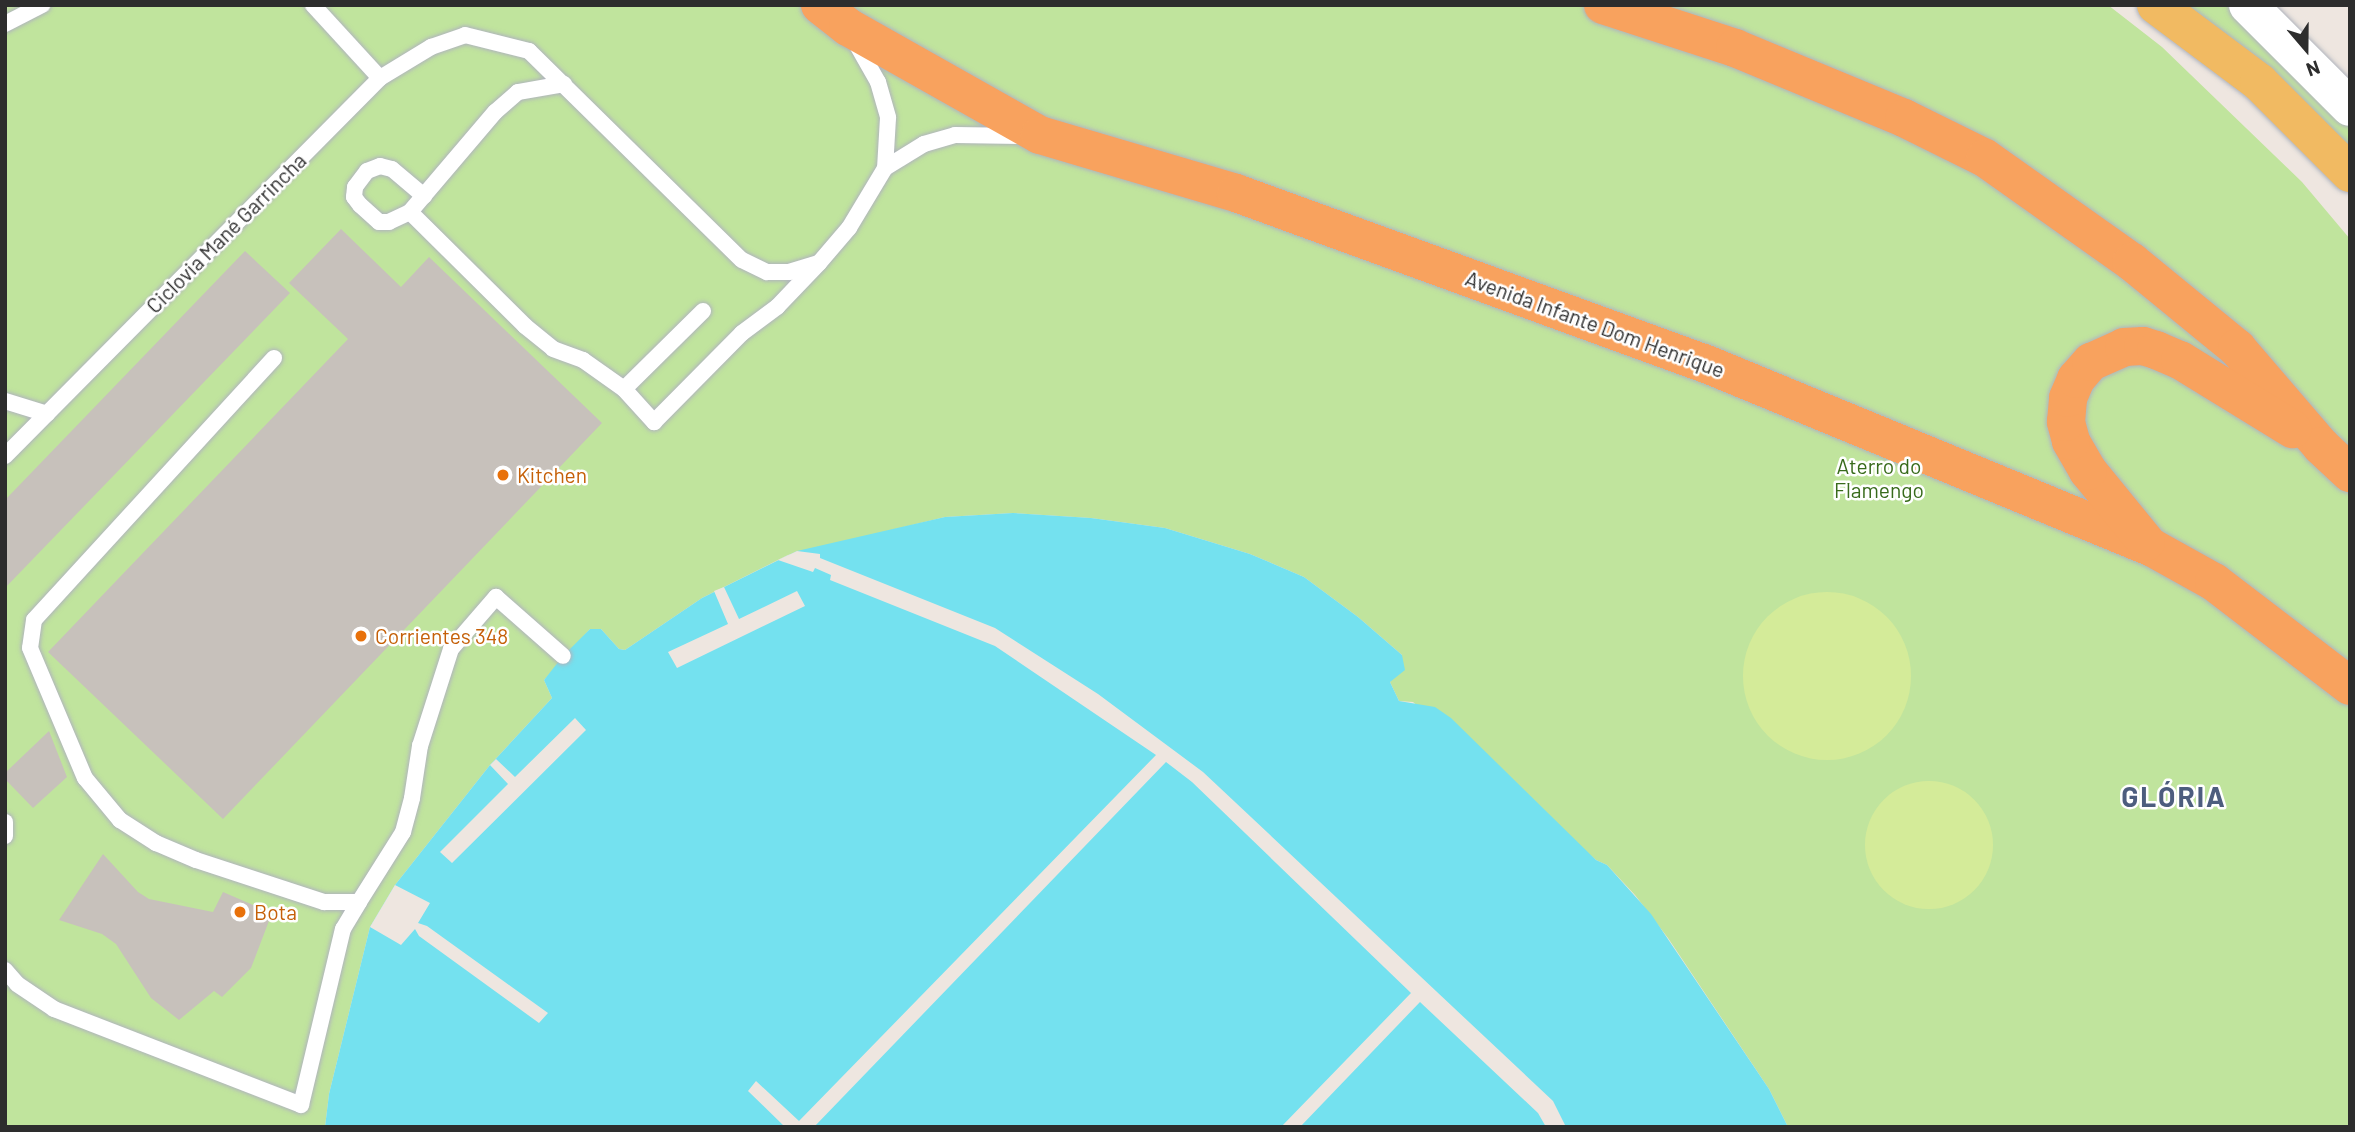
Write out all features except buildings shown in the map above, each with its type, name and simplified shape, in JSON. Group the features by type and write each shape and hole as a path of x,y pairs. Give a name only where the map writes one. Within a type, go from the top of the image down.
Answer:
{"highway":[{"path":"1604,5 1735,48 1927,130 1985,158 2060,208 2170,291 2237,348 2321,446 2350,473"},
{"path":"1682,5 1735,48"},
{"name":"Avenida Infante Dom Henrique","path":"834,16 1040,135 1236,192 1704,363 2151,547 2214,582 2350,685"},
{"path":"2151,547 2088,471 2071,441 2066,422 2068,398 2076,379 2091,362 2123,347 2143,346 2156,350 2180,360 2321,446"}],"main road":[{"path":"2156,5 2259,82 2350,173"},
{"path":"2248,5 2350,107"}],"lane":[{"path":"5,24 42,5"},
{"path":"313,5 380,78"},
{"path":"834,16 878,82 888,118 885,168"},
{"name":"Ciclovia Mané Garrincha","path":"5,456 380,78 431,47 465,35 529,51 564,84"},
{"path":"424,195 392,169 380,166 367,172 355,187 354,197 379,222 389,222 410,212 495,112 518,92 564,84 742,260 767,272 789,272 819,262"},
{"path":"410,212 525,326 553,349 583,360 624,389 654,422 742,333 777,307 819,262 849,228 885,168 924,144 955,135 1040,135"},
{"path":"624,389 703,311"},
{"path":"274,358 34,620 30,648 85,778 120,820 156,843 196,860 324,902 359,902"},
{"path":"5,401 47,415"},
{"path":"5,970 17,984 54,1009 301,1105 343,929 403,832 412,798 420,746 451,649 496,597 563,656"},
{"path":"5,822 5,836"}],"green space":[{"name":"Aterro do Flamengo","path":"5,5 2108,5 2162,47 2302,182 2350,239 2350,1127 1788,1127 1769,1089 1668,938 1635,895 1607,865 1596,860 1413,702 1399,701 1390,682 1402,655 1358,617 1304,577 1250,554 1165,528 1091,518 1013,513 945,517 788,555 702,598 625,650 619,649 601,629 590,629 544,680 552,698 490,765 395,885 370,927 329,1094 325,1127 5,1127"},
{"path":"2188,5 2225,5 2239,17 2350,128 2350,164"},
{"path":"1827,592 1859,598 1887,616 1905,644 1911,676 1905,708 1887,736 1859,754 1827,760 1795,754 1767,736 1749,708 1743,676 1749,644 1767,616 1795,598"},
{"path":"1929,781 1953,786 1974,800 1988,821 1993,845 1988,869 1974,890 1953,904 1929,909 1905,904 1884,890 1870,869 1865,845 1870,821 1884,800 1905,786"}],"water":[{"path":"1013,513 1091,518 1165,528 1250,554 1304,577 1358,617 1402,655 1405,670 1390,682 1399,701 1435,707 1451,718 1596,860 1607,865 1651,914 1769,1089 1788,1127 325,1127 329,1094 370,927 395,885 490,765 552,698 544,680 590,629 601,629 619,649 625,650 702,598 797,551 945,517"}],"pier":[{"path":"797,551 820,554 820,558 995,628 1098,694 1203,772 1553,1101 1566,1127 1546,1127 1538,1113 1420,1002 1300,1127 1281,1127 1411,993 1192,782 1166,762 814,1127 785,1127 748,1091 756,1081 799,1121 1156,755 995,646 830,580 831,575 815,568 813,572 778,560"},
{"path":"724,587 739,619 797,591 805,606 677,668 668,652 728,624 714,591"},
{"path":"575,718 586,730 452,863 440,852 508,784 490,765 496,759 515,777"},
{"path":"395,885 430,903 418,923 427,926 548,1013 539,1023 419,936 415,929 401,945 370,927"}],"place":[{"name":"Kitchen","path":"503,475"},
{"name":"Corrientes 348","path":"361,636"},
{"name":"Bota","path":"240,912"}],"district":[{"name":"GLÓRIA","path":"2174,796"}]}
